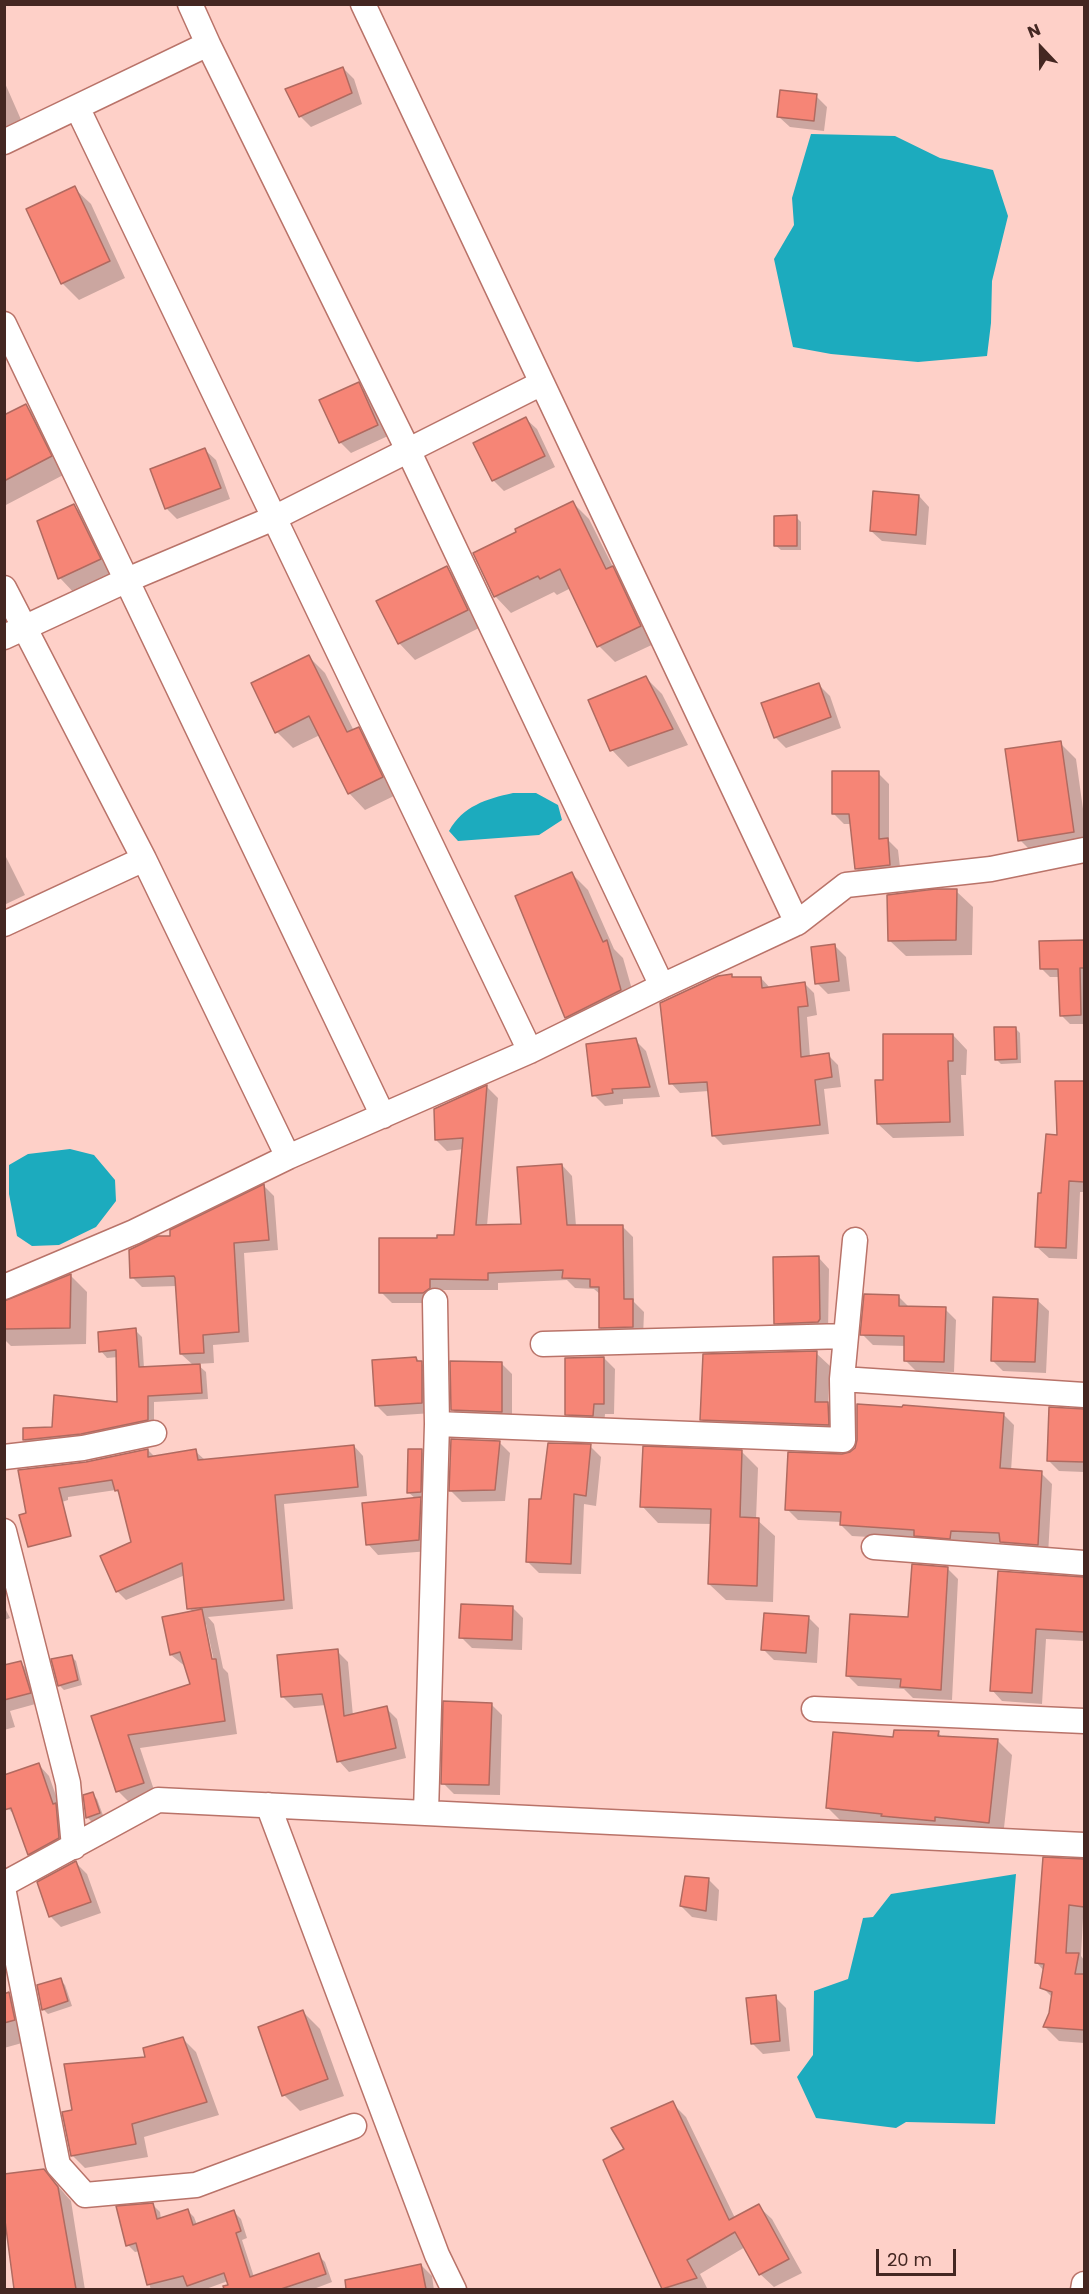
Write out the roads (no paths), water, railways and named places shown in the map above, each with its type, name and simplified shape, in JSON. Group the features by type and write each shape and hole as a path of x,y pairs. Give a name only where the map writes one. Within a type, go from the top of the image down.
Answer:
{"street":[{"path":"190,4 208,45 408,450 662,986"},
{"path":"363,4 797,923"},
{"path":"4,142 208,45"},
{"path":"77,108 530,1051"},
{"path":"4,324 383,1116"},
{"path":"15,632 127,580 274,518 542,383"},
{"path":"4,588 15,632 144,859 288,1157"},
{"path":"10,1278 134,1232 288,1157 530,1051 797,923 846,885 991,869 1084,850"},
{"path":"4,924 144,859"},
{"path":"437,1424 843,1440 842,1379 855,1240"},
{"path":"426,1813 437,1424 435,1300"},
{"path":"543,1344 846,1336"},
{"path":"842,1379 1084,1395"},
{"path":"4,1457 83,1448 154,1433"},
{"path":"4,1531 68,1783 74,1847"},
{"path":"874,1547 1084,1563"},
{"path":"814,1709 1084,1721"},
{"path":"4,1884 158,1800 1084,1845"},
{"path":"268,1805 433,2244 454,2289"},
{"path":"4,1893 58,2164 85,2195 196,2185 354,2126"},
{"path":"1083,2289 1084,2284"}],"water":[{"path":"811,134 895,136 940,158 993,170 1008,216 992,281 987,356 918,362 831,354 793,347 774,259 794,225 792,198"},
{"path":"513,793 536,793 558,805 562,820 539,835 458,841 449,831 461,815 476,805"},
{"path":"70,1149 94,1155 115,1180 116,1201 96,1227 59,1245 32,1246 17,1236 9,1194 9,1165 28,1154"},
{"path":"1016,1874 995,2124 906,2122 896,2128 816,2118 797,2077 813,2055 814,1991 848,1979 863,1918 873,1917 891,1894"}]}
